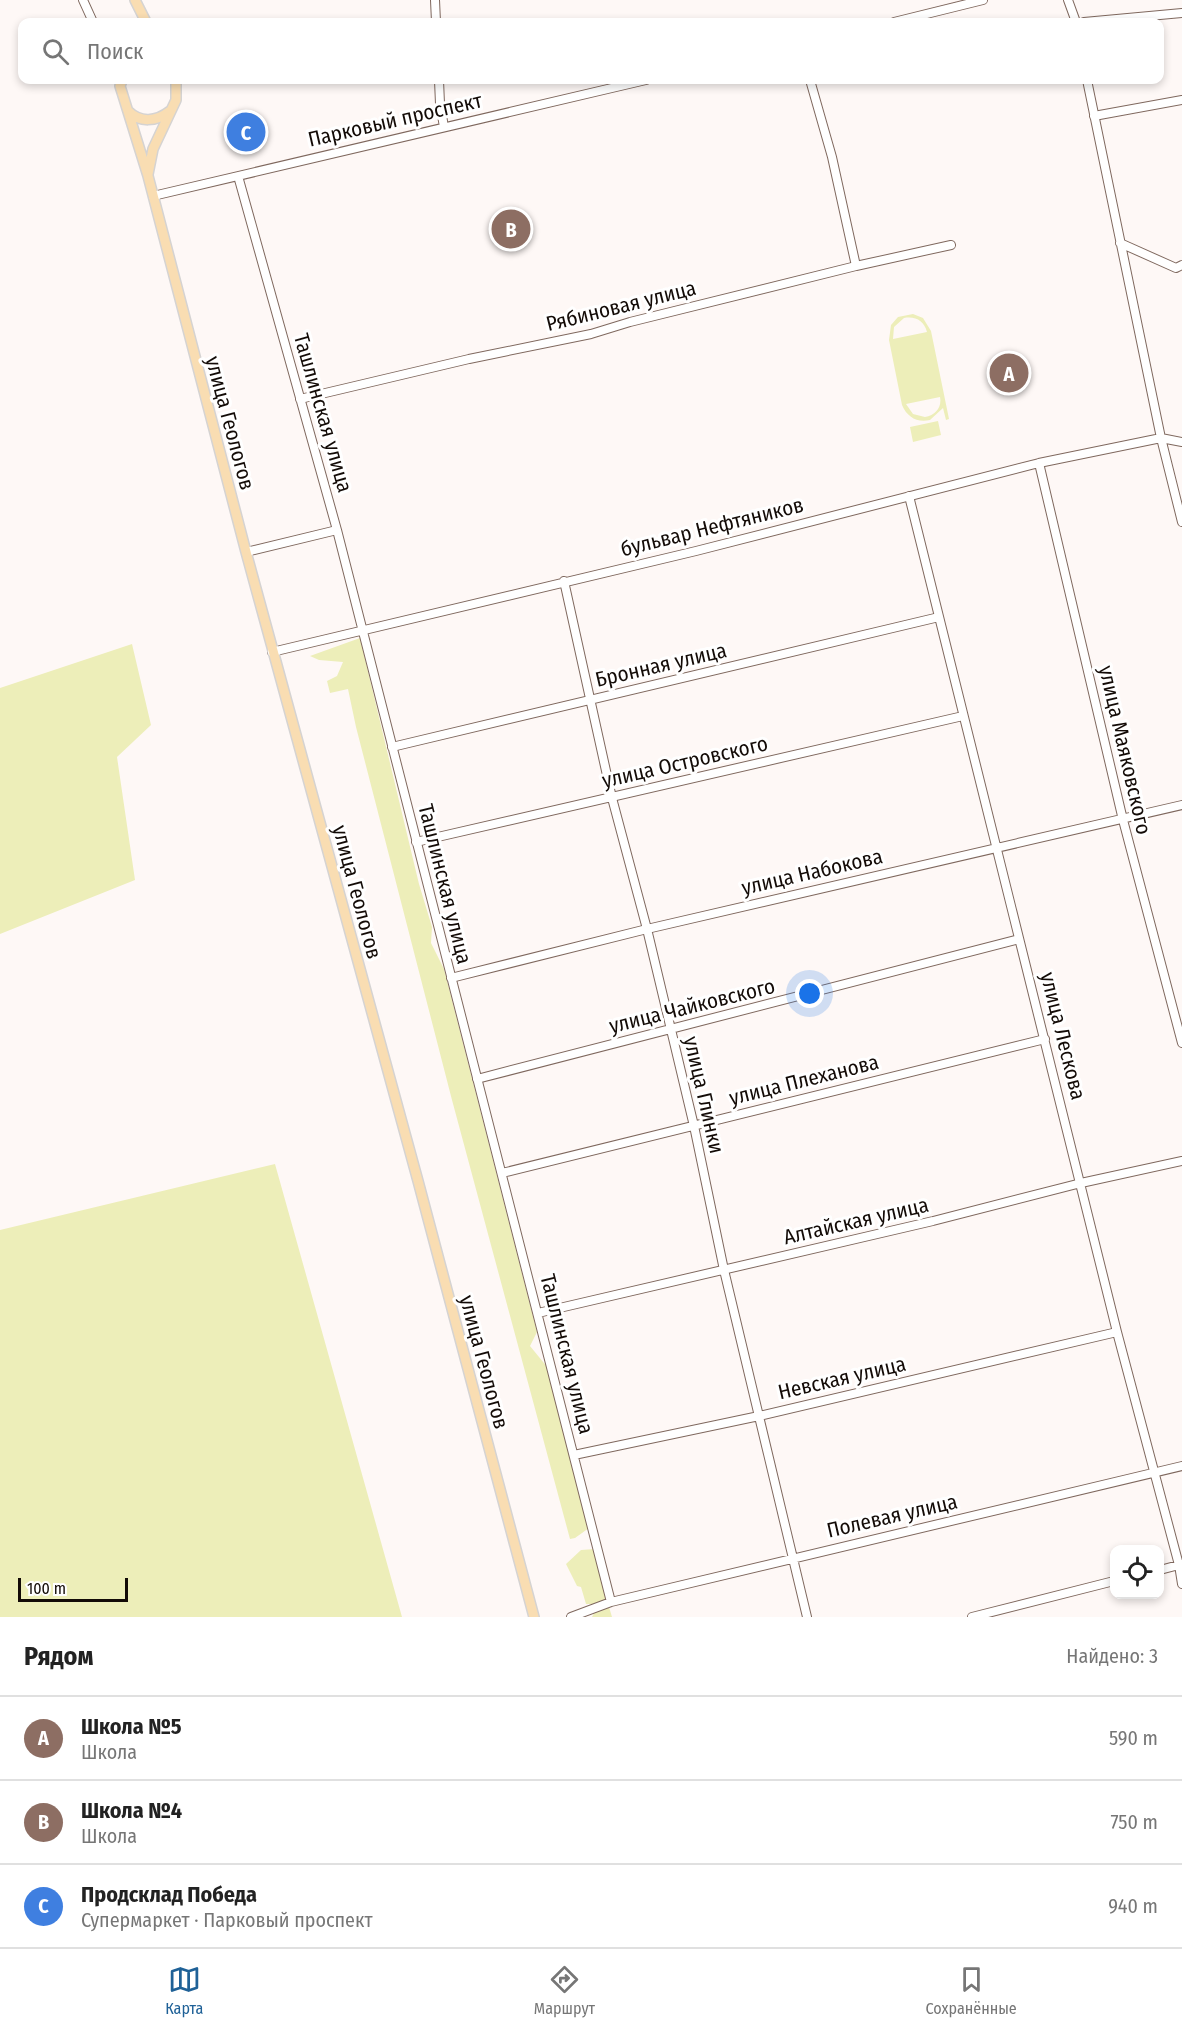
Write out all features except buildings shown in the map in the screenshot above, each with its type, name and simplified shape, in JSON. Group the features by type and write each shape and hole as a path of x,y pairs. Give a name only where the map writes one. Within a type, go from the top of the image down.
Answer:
{"main road":[{"path":"135,0 139,18"},
{"path":"135,0 144,18"},
{"name":"улица Геологов","path":"121,84 148,176 272,651 418,1181 534,1617"},
{"path":"148,176 153,149 176,100 176,84"},
{"path":"128,110 134,116 148,120 164,116 171,110"}],"street":[{"path":"83,0 91,18"},
{"path":"435,0 436,18"},
{"path":"910,18 983,0"},
{"path":"1068,0 1075,18"},
{"path":"1128,18 1182,13"},
{"path":"439,84 444,127"},
{"name":"Парковый проспект","path":"153,196 629,84"},
{"path":"811,84 832,157 856,266"},
{"path":"1088,84 1161,438 1182,522"},
{"path":"1094,116 1182,100"},
{"name":"Ташлинская улица","path":"238,176 337,530 611,1602"},
{"path":"1120,243 1180,268"},
{"name":"Рябиновая улица","path":"300,399 591,333 856,266 951,245"},
{"path":"1161,438 1182,442"},
{"name":"бульвар Нефтяников","path":"272,651 696,551 1039,463 1161,438"},
{"name":"улица Маяковского","path":"1039,463 1122,820 1182,1043"},
{"name":"улица Лескова","path":"909,496 1117,1332 1153,1474 1180,1565 1182,1584"},
{"path":"246,552 337,530"},
{"name":"улица Глинки","path":"564,581 589,701 694,1126 724,1270 807,1617"},
{"name":"Бронная улица","path":"392,747 939,617"},
{"name":"улица Островского","path":"416,842 963,716"},
{"name":"улица Набокова","path":"451,978 647,929 1182,805"},
{"name":"улица Чайковского","path":"477,1078 1019,939"},
{"name":"улица Плеханова","path":"502,1173 1045,1039"},
{"name":"Алтайская улица","path":"538,1313 1182,1161"},
{"name":"Невская улица","path":"574,1455 759,1416 1117,1332"},
{"name":"Полевая улица","path":"571,1617 611,1602 1182,1466"},
{"path":"1164,1569 1180,1565"},
{"path":"972,1617 1110,1582"}],"green space":[{"path":"913,314 923,318 931,331 949,419 946,420 943,408 930,420 921,421 910,416 902,405 889,340 891,325 898,317","holes":["904,318 919,320 927,332 893,339 894,327","940,397 937,410 925,417 913,414 906,404"]},
{"path":"938,421 941,435 913,442 910,427"},
{"path":"360,638 419,884 432,927 431,943 444,969 537,1332 530,1346 548,1368 589,1528 575,1538 570,1539 452,1100 348,689 330,693 327,681 337,676 343,662 319,660 310,656"},
{"path":"132,644 151,725 117,757 135,880 0,934 0,688"},
{"path":"275,1164 402,1617 0,1617 0,1230"},
{"path":"595,1549 607,1598 597,1604 586,1604 581,1587 577,1586 566,1564 581,1550"},
{"path":"609,1607 612,1617 592,1617 595,1611"}],"place":[{"name":"Продсклад Победа","path":"246,132"},
{"name":"Школа №4","path":"511,229"},
{"name":"Школа №5","path":"1009,373"}]}
